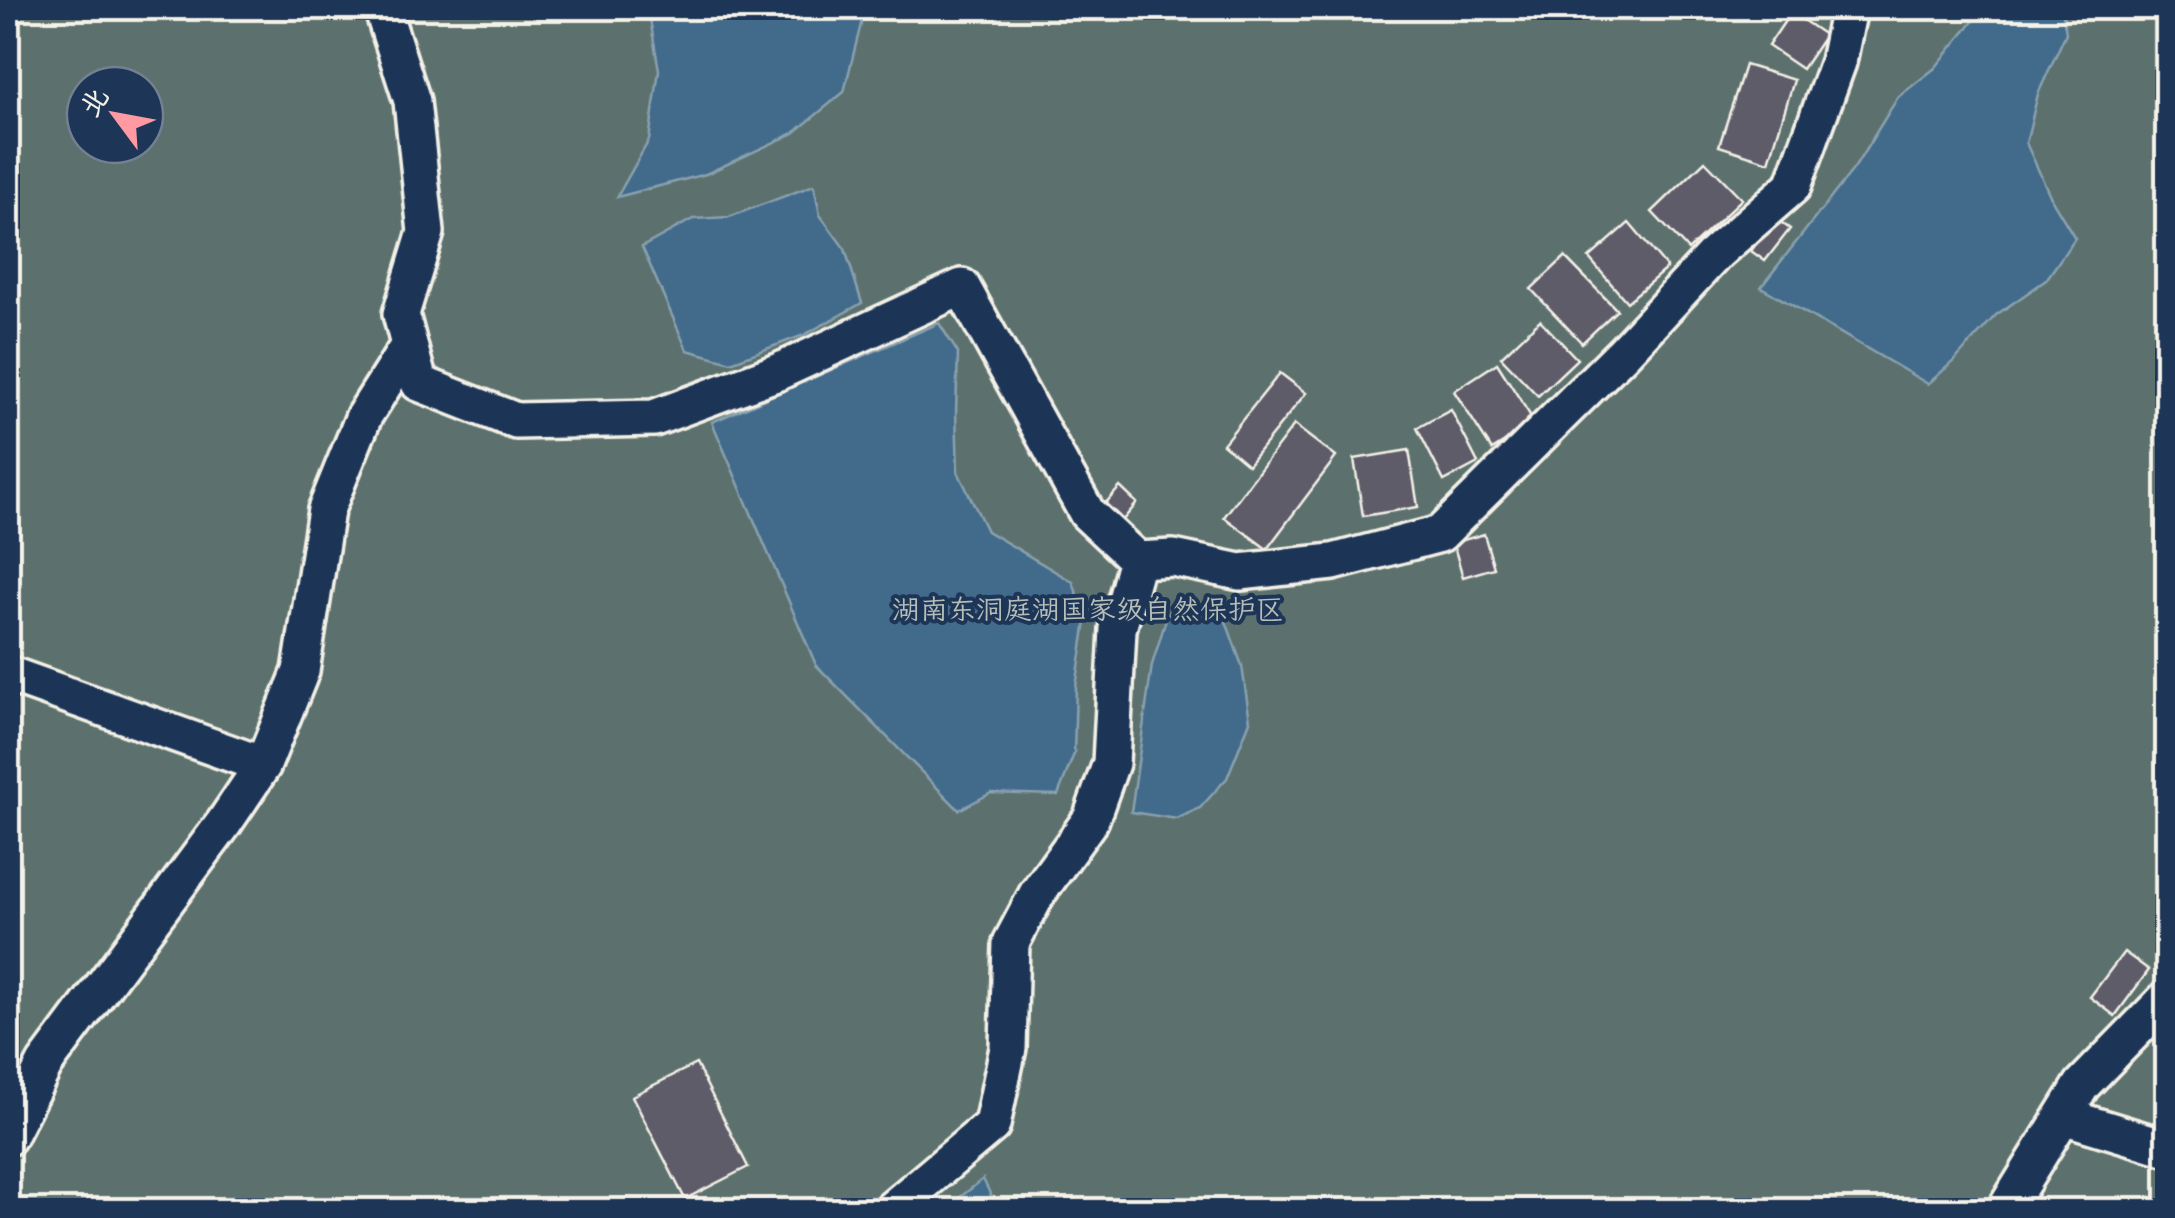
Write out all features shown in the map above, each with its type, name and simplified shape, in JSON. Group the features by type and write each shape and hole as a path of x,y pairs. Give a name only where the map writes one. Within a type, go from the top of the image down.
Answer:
{"street":[{"path":"382,8 412,102 426,232 400,314 419,383 516,421 654,418 778,372 962,287 1087,513 1136,560 1173,558 1240,572 1333,562 1440,534 1624,352 1716,252 1793,186 1838,62 1849,8"},
{"path":"8,1137 45,1064 264,765 301,670 326,510 364,416 409,345"},
{"path":"891,1210 992,1125 1008,1048 1011,944 1037,894 1091,819 1110,763 1118,628 1136,560"},
{"path":"8,674 264,765"},
{"path":"2005,1210 2082,1085 2168,997"},
{"path":"2063,1116 2168,1148"}],"green space":[{"name":"湖南东洞庭湖国家级自然保护区","path":"8,8 2167,8 2167,1210 8,1210"}],"water":[{"path":"648,8 865,8 844,92 794,133 706,174 617,197 649,140 659,70"},
{"path":"1984,8 2062,8 2066,33 2038,94 2026,143 2052,200 2075,238 2046,280 1996,315 1928,384 1761,287 1855,167 1898,97 1935,68"},
{"path":"814,185 820,215 845,249 862,303 804,335 731,362 687,350 642,247 693,219 729,217"},
{"path":"939,323 958,353 958,472 987,531 1073,582 1086,621 1076,687 1074,754 1058,795 991,793 959,810 816,665 712,422"},
{"path":"1192,610 1226,621 1242,666 1250,721 1227,778 1200,808 1177,819 1131,812 1152,665 1168,613"},
{"path":"983,1179 998,1210 944,1210"}],"building":[{"path":"1791,12 1825,35 1802,69 1768,46"},
{"path":"1745,65 1794,80 1769,162 1719,146"},
{"path":"1705,161 1742,199 1688,250 1652,212"},
{"path":"1775,218 1790,229 1765,261 1751,251"},
{"path":"1629,223 1667,268 1627,302 1589,258"},
{"path":"1565,257 1617,310 1582,343 1531,289"},
{"path":"1540,320 1577,359 1538,396 1501,357"},
{"path":"1497,363 1535,423 1492,450 1454,391"},
{"path":"1280,373 1306,393 1248,465 1223,444"},
{"path":"1451,410 1478,463 1444,481 1417,428"},
{"path":"1294,425 1336,457 1267,549 1224,517"},
{"path":"1409,450 1418,507 1363,516 1354,459"},
{"path":"1120,487 1137,503 1122,521 1104,505"},
{"path":"1484,534 1494,568 1463,577 1453,543"},
{"path":"2124,952 2149,970 2115,1016 2090,997"},
{"path":"696,1064 748,1167 685,1199 632,1096"}]}
